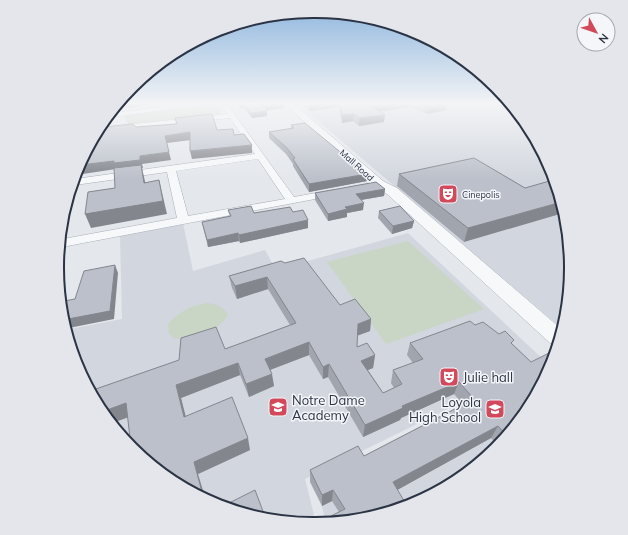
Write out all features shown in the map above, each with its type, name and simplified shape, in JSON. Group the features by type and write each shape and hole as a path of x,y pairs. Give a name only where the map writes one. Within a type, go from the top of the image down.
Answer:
{"street":[{"path":"241,129 292,201"},
{"name":"Mall Road","path":"320,129 554,335"},
{"path":"80,181 261,156"},
{"path":"171,168 182,220"},
{"path":"365,187 386,186"},
{"path":"66,242 343,191"}],"shaded area":[{"path":"327,129 521,129 545,172 559,219 564,268 557,324"},
{"name":"Notre Dame Academy","path":"183,223 193,271 265,250 276,270 408,233 545,361 305,479 314,517 281,515 234,504 189,484 149,455 126,432 116,419 98,392 83,363 72,329 122,319 120,234"},
{"name":"Loyola High School","path":"541,372 521,406 502,432 479,455 439,484 394,504 347,515 325,516 316,484"}],"green space":[{"path":"408,241 484,309 386,344 327,262"},
{"path":"207,303 217,305 224,310 228,315 224,321 218,326 204,333 174,339 169,333 168,324 186,310"}],"building":[{"path":"107,129 233,129 234,135 244,134 252,145 190,151 190,132 165,136 169,152 140,156 140,160 114,163 114,161 87,164"},
{"path":"288,129 312,129 367,174 309,184 293,159 295,158 286,147 269,132"},
{"path":"474,158 525,188 548,181 555,204 468,228 399,174"},
{"path":"141,165 144,183 159,180 163,201 85,214 88,192 115,188 114,168"},
{"path":"376,182 385,189 356,194 364,203 345,207 347,209 328,214 315,193"},
{"path":"251,206 254,213 290,207 293,212 303,210 308,220 239,235 238,233 207,240 202,222 231,216 228,210"},
{"path":"400,206 414,221 393,226 379,211"},
{"path":"304,258 340,305 355,299 371,319 358,324 357,347 367,343 375,355 361,361 383,393 402,384 393,370 423,359 410,343 470,321 475,325 483,322 499,334 505,331 514,340 511,343 531,362 548,353 545,363 530,392 503,431 498,426 393,482 404,500 379,508 347,515 331,516 345,509 333,490 322,495 310,470 358,446 364,456 474,399 459,382 402,406 403,408 365,425 329,364 323,367 309,342 265,359 272,374 246,384 238,363 176,385 184,417 232,397 248,438 194,462 201,490 175,475 149,455 130,436 126,403 109,409 96,389 179,360 181,338 216,327 225,349 296,323 267,277 235,286 229,276 281,261 285,263"},
{"path":"115,265 110,311 70,319 67,300 75,299 84,271"},
{"path":"255,490 263,512 234,504 230,502"}],"place":[{"name":"Cinepolis","path":"448,194"},
{"name":"Julie hall","path":"449,377"},
{"name":"Notre Dame Academy","path":"278,407"},
{"name":"Loyola High School","path":"495,409"}]}
